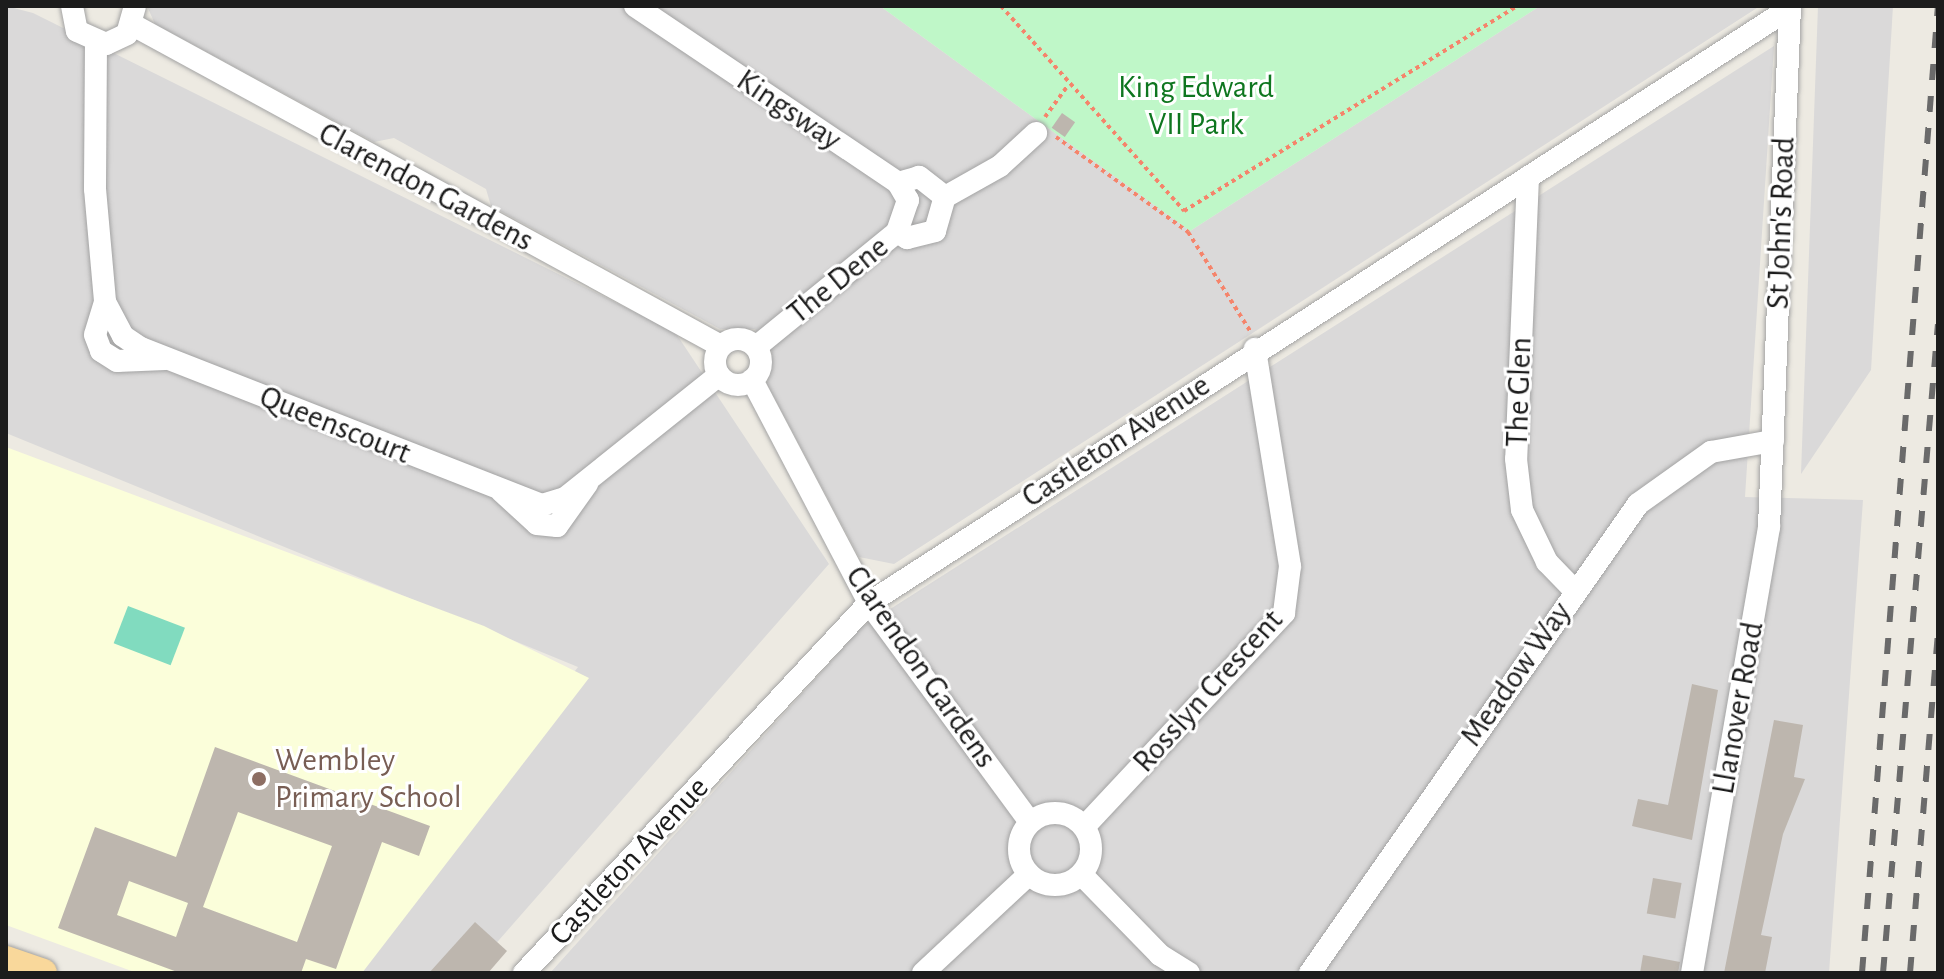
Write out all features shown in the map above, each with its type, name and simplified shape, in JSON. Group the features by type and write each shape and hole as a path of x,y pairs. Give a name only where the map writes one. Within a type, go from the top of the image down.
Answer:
{"main road":[{"path":"6,960 43,973"}],"street":[{"path":"72,6 77,31 96,43 117,41 134,16"},
{"name":"Kingsway","path":"635,6 898,183"},
{"name":"Castleton Avenue","path":"524,973 869,603 1257,348 1790,7"},
{"name":"St John's Road","path":"1773,441 1790,7"},
{"name":"Clarendon Gardens","path":"134,16 721,346"},
{"name":"Queenscourt","path":"96,43 95,189 105,302 95,335 101,351 117,361 168,359 502,491 553,504 719,375"},
{"path":"897,232 908,200 898,183 919,177 945,197 1000,166 1038,129"},
{"name":"The Glen","path":"1528,177 1516,459 1522,510 1547,562 1574,590"},
{"name":"The Dene","path":"756,347 897,232 907,238 935,231 945,197"},
{"path":"738,338 756,347 762,361 752,380 737,385 719,375 721,346 738,338"},
{"name":"Rosslyn Crescent","path":"1084,827 1284,613 1290,566 1257,348"},
{"name":"Clarendon Gardens","path":"752,380 869,603 1030,822"},
{"name":"Meadow Way","path":"1310,973 1574,590 1638,504 1674,473 1711,452 1773,441"},
{"name":"Llanover Road","path":"1692,973 1769,527 1773,441"},
{"path":"1053,812 1084,827 1091,850 1081,874 1058,885 1029,874 1019,851 1030,822 1053,812"},
{"path":"923,973 1029,874"},
{"path":"1081,874 1160,955 1189,973"}],"path":[{"path":"1001,6 1181,210"},
{"path":"1174,222 1181,210 1517,6"},
{"path":"1069,85 1038,129 1174,222 1257,348"}],"shaded area":[{"path":"6,6 33,13 675,332 829,564 470,973 348,973 578,667 6,433"},
{"path":"147,6 880,6 1190,231 1540,6 1760,6 894,564 859,557 767,384 772,352 755,329 720,329 491,206 486,189 394,138 374,142 155,24"},
{"path":"1818,6 1893,6 1871,370 1801,474"},
{"path":"1774,46 1745,497 1863,500 1829,973 550,973 862,627"},
{"name":"Wembley Primary School","path":"6,447 484,626 589,678 362,973 137,973 6,925"}],"green space":[{"name":"King Edward VII Park","path":"880,6 1540,6 1190,231"},
{"path":"128,606 185,628 171,665 114,643"}],"building":[{"path":"1062,113 1075,122 1065,137 1052,128"},
{"path":"1692,684 1718,690 1692,840 1632,826 1638,799 1668,805"},
{"path":"1774,720 1803,725 1794,777 1805,779 1783,834 1761,935 1772,937 1765,973 1724,973"},
{"path":"215,747 430,826 419,856 382,842 336,969 306,959 301,973 180,973 58,928 95,827 176,857","holes":["238,812 332,846 297,942 203,907","129,881 188,903 176,937 117,915"]},
{"path":"1653,878 1682,883 1675,918 1647,913"},
{"path":"475,922 507,951 488,973 429,973"},
{"path":"1643,955 1680,962 1678,973 1640,973"}],"railway":[{"path":"1862,973 1938,6"},
{"path":"1883,973 1938,324"},
{"path":"1910,973 1938,629"}],"place":[{"name":"Wembley Primary School","path":"259,779"}]}
